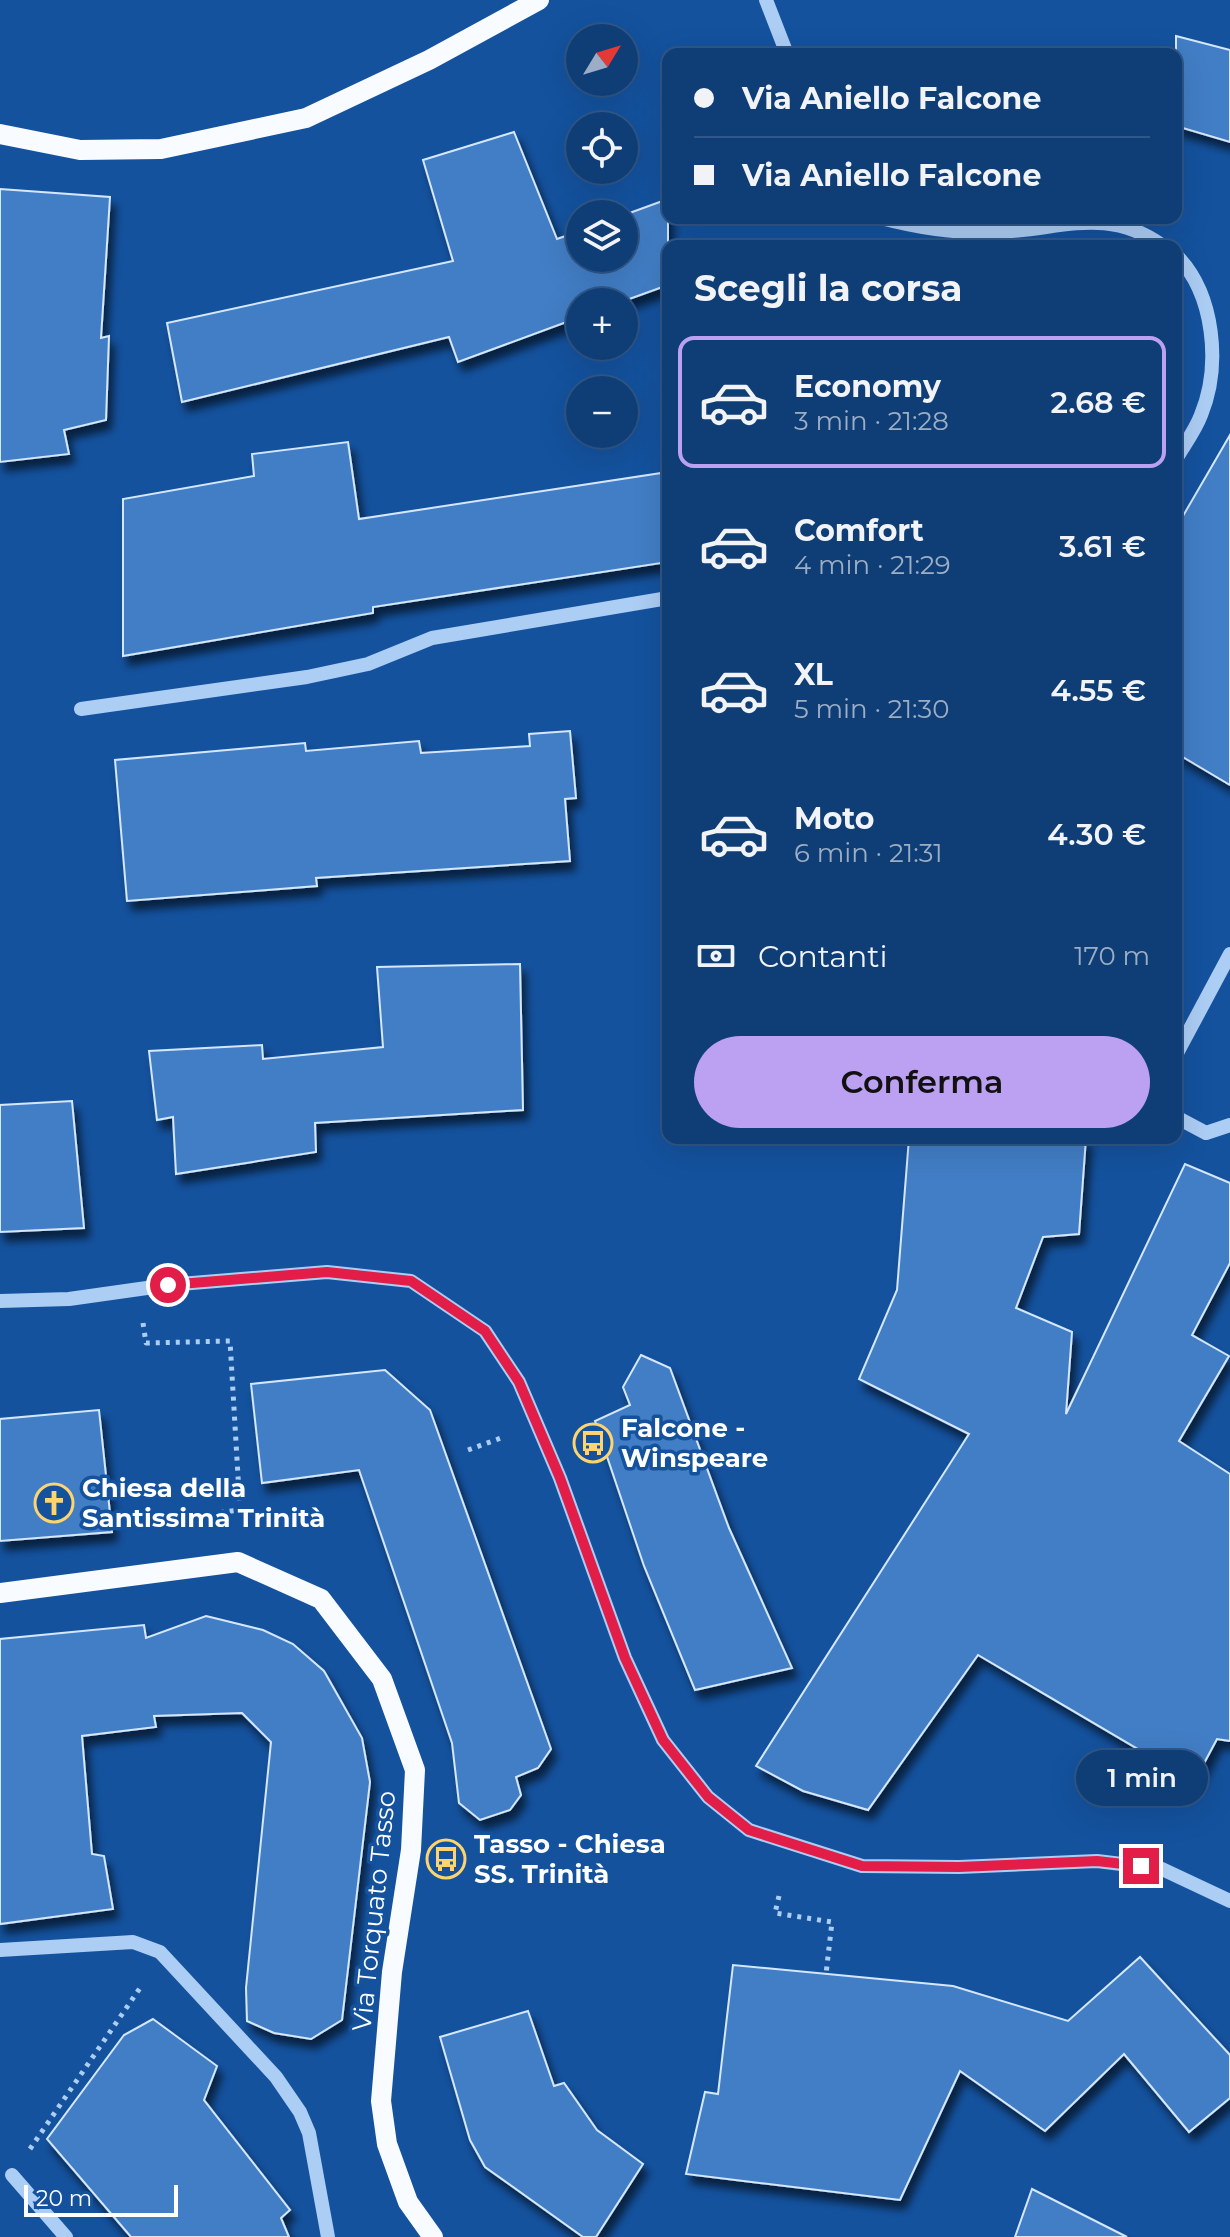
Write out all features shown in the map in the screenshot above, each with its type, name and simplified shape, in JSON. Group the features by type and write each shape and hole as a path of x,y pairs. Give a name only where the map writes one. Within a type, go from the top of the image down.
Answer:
{"main road":[{"path":"0,134 80,150 161,149 306,118 429,60 539,0"},
{"name":"Via Torquato Tasso","path":"0,1593 238,1562 321,1599 382,1679 415,1770 411,1850 392,1972 381,2101 387,2144 423,2233"}],"street":[{"path":"766,0 785,48"},
{"path":"904,224 924,229 997,233 1068,224"},
{"path":"1116,224 1140,230 1154,240"},
{"path":"1182,265 1202,300 1215,358 1201,415 1182,448"},
{"path":"81,709 307,677 368,664 432,638 662,599"},
{"path":"1182,1044 1230,954"},
{"path":"1182,1120 1206,1133 1230,1125"},
{"path":"0,1301 69,1299 168,1285 327,1272 411,1281 485,1331 519,1382 560,1478 625,1658 663,1740 708,1797 749,1830 862,1866 959,1867 1097,1861 1162,1869 1230,1901"},
{"path":"0,1950 133,1942 160,1952 276,2077 300,2112 309,2133 328,2237"},
{"path":"12,2175 66,2237"}],"path":[{"path":"143,1323 146,1343 230,1341 240,1510 222,1512"},
{"path":"468,1450 501,1438"},
{"path":"779,1896 775,1913 832,1922 826,1974"},
{"path":"12,2175 142,1985"}],"building":[{"path":"1176,36 1230,50 1230,142 1182,128 1182,48 1176,48"},
{"path":"514,132 557,239 566,236 566,272 638,272 638,210 662,201 662,224 668,224 668,240 662,240 662,287 638,296 638,288 566,288 566,322 458,362 449,337 182,402 167,323 453,261 423,160"},
{"path":"0,189 110,197 101,338 109,336 106,420 64,430 69,454 0,462"},
{"path":"1230,435 1230,785 1182,757 1182,518"},
{"path":"348,442 359,519 662,473 662,563 373,607 373,613 123,656 123,499 254,476 252,454"},
{"path":"570,731 576,798 565,799 570,861 316,878 317,886 127,901 115,760 305,743 306,751 419,741 421,753 530,746 529,734"},
{"path":"520,964 523,1110 315,1123 316,1152 176,1174 173,1117 157,1120 149,1051 262,1045 263,1059 383,1047 377,967"},
{"path":"72,1101 84,1228 0,1232 0,1105"},
{"path":"909,1144 1086,1144 1079,1234 1043,1237 1016,1308 1072,1332 1066,1414 1185,1164 1230,1183 1230,1263 1192,1335 1229,1356 1179,1441 1230,1474 1230,1741 1217,1739 1194,1782 978,1655 868,1810 803,1791 756,1766 969,1434 859,1379 897,1290"},
{"path":"641,1355 670,1368 729,1528 792,1668 695,1690 644,1566 595,1421 630,1405 623,1387"},
{"path":"385,1370 430,1410 551,1749 538,1768 516,1777 521,1795 510,1810 480,1820 459,1803 452,1743 359,1470 262,1483 251,1384"},
{"name":"Chiesa della Santissima Trinità","path":"99,1410 112,1532 0,1541 0,1419"},
{"path":"206,1616 263,1630 293,1644 324,1671 362,1738 370,1782 342,2020 311,2039 274,2033 247,2021 246,1988 271,1742 242,1713 154,1716 156,1727 82,1736 92,1854 104,1856 113,1909 0,1924 0,1639 144,1625 146,1638"},
{"path":"1140,1957 1230,2055 1230,2098 1189,2132 1124,2054 1045,2131 960,2071 900,2200 686,2174 705,2092 718,2094 733,1965 953,1986 1068,2021"},
{"path":"528,2011 554,2086 564,2083 597,2130 643,2164 596,2237 583,2237 485,2167 470,2140 440,2037"},
{"path":"153,2019 217,2066 204,2100 290,2210 281,2218 289,2237 131,2237 47,2139 124,2035"},
{"path":"1032,2189 1127,2237 1015,2237"}],"place":[{"name":"Falcone - Winspeare","path":"593,1443"},
{"name":"Chiesa della Santissima Trinità","path":"54,1503"},
{"name":"Tasso - Chiesa SS. Trinità","path":"446,1859"}],"route":[{"path":"168,1285 327,1272 411,1281 485,1331 519,1382 560,1478 625,1658 663,1740 708,1797 749,1830 862,1866 959,1867 1097,1861 1141,1866"}]}
